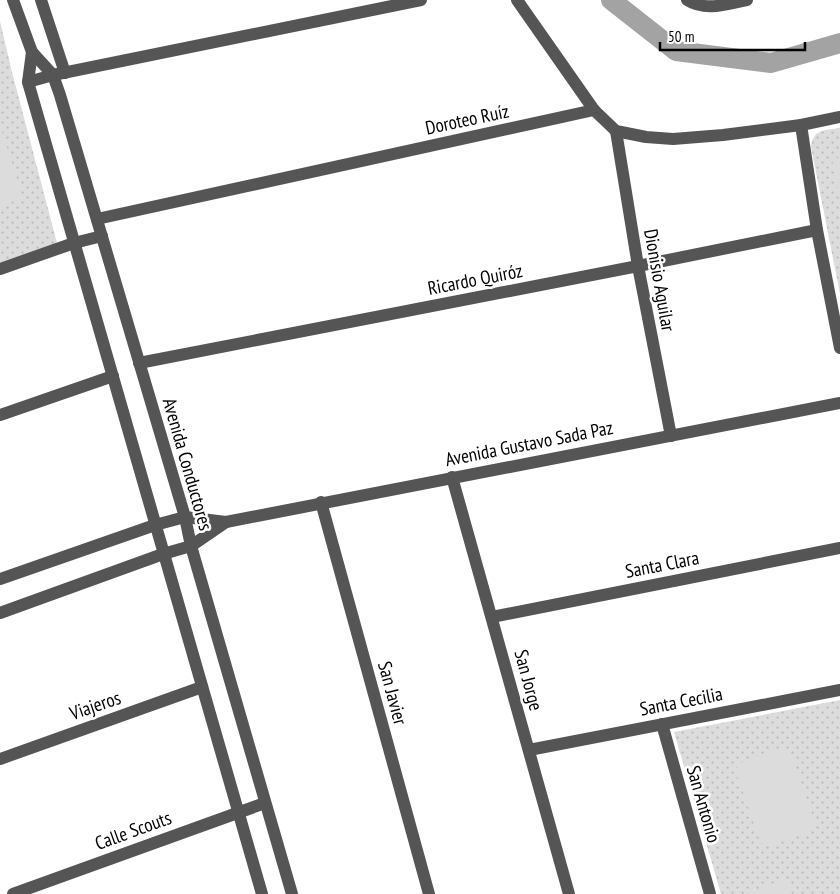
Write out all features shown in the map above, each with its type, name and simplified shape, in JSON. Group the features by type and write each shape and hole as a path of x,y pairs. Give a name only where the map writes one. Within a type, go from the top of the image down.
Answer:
{"street":[{"name":"Avenida Conductores","path":"13,0 32,52 28,82 262,894"},
{"path":"41,0 59,74"},
{"path":"28,82 421,0"},
{"path":"517,0 594,110 616,131 646,137 673,139 801,125 840,116"},
{"path":"690,1 700,6 713,7 748,0"},
{"name":"Avenida Conductores","path":"32,52 59,74 97,219 185,517 191,546 292,894"},
{"name":"Doroteo Ruíz","path":"97,219 594,110"},
{"path":"801,125 817,230 840,348"},
{"name":"Dionisio Aguilar","path":"616,131 638,266 671,436"},
{"name":"Ricardo Quiróz","path":"139,363 817,230"},
{"path":"0,269 74,243 102,236"},
{"path":"0,416 112,376"},
{"name":"Avenida Gustavo Sada Paz","path":"0,579 155,525 185,517 226,522 321,502 840,403"},
{"name":"San Jorge","path":"452,477 569,894"},
{"name":"San Javier","path":"321,502 430,894"},
{"name":"Avenida Gustavo Sada Paz","path":"0,613 163,554 191,546 226,522"},
{"name":"Santa Clara","path":"492,616 840,548"},
{"name":"Viajeros","path":"0,759 202,687"},
{"name":"Santa Cecilia","path":"529,750 840,690"},
{"name":"San Antonio","path":"662,724 710,894"},
{"name":"Calle Scouts","path":"13,894 266,803"}],"shaded area":[{"path":"0,21 57,243 0,263"},
{"path":"0,125 23,198 0,206"},
{"path":"840,128 840,294 811,147 812,141 817,134 825,130"},
{"path":"840,157 840,205 832,159"},
{"path":"840,700 840,894 721,894 674,732"},
{"path":"781,748 787,749 791,754 815,822 814,828 811,831 770,846 765,846 760,841 736,773 740,763"},
{"path":"786,879 792,894 744,894"}],"waterway":[{"path":"611,0 676,51 771,63 840,43"}]}
